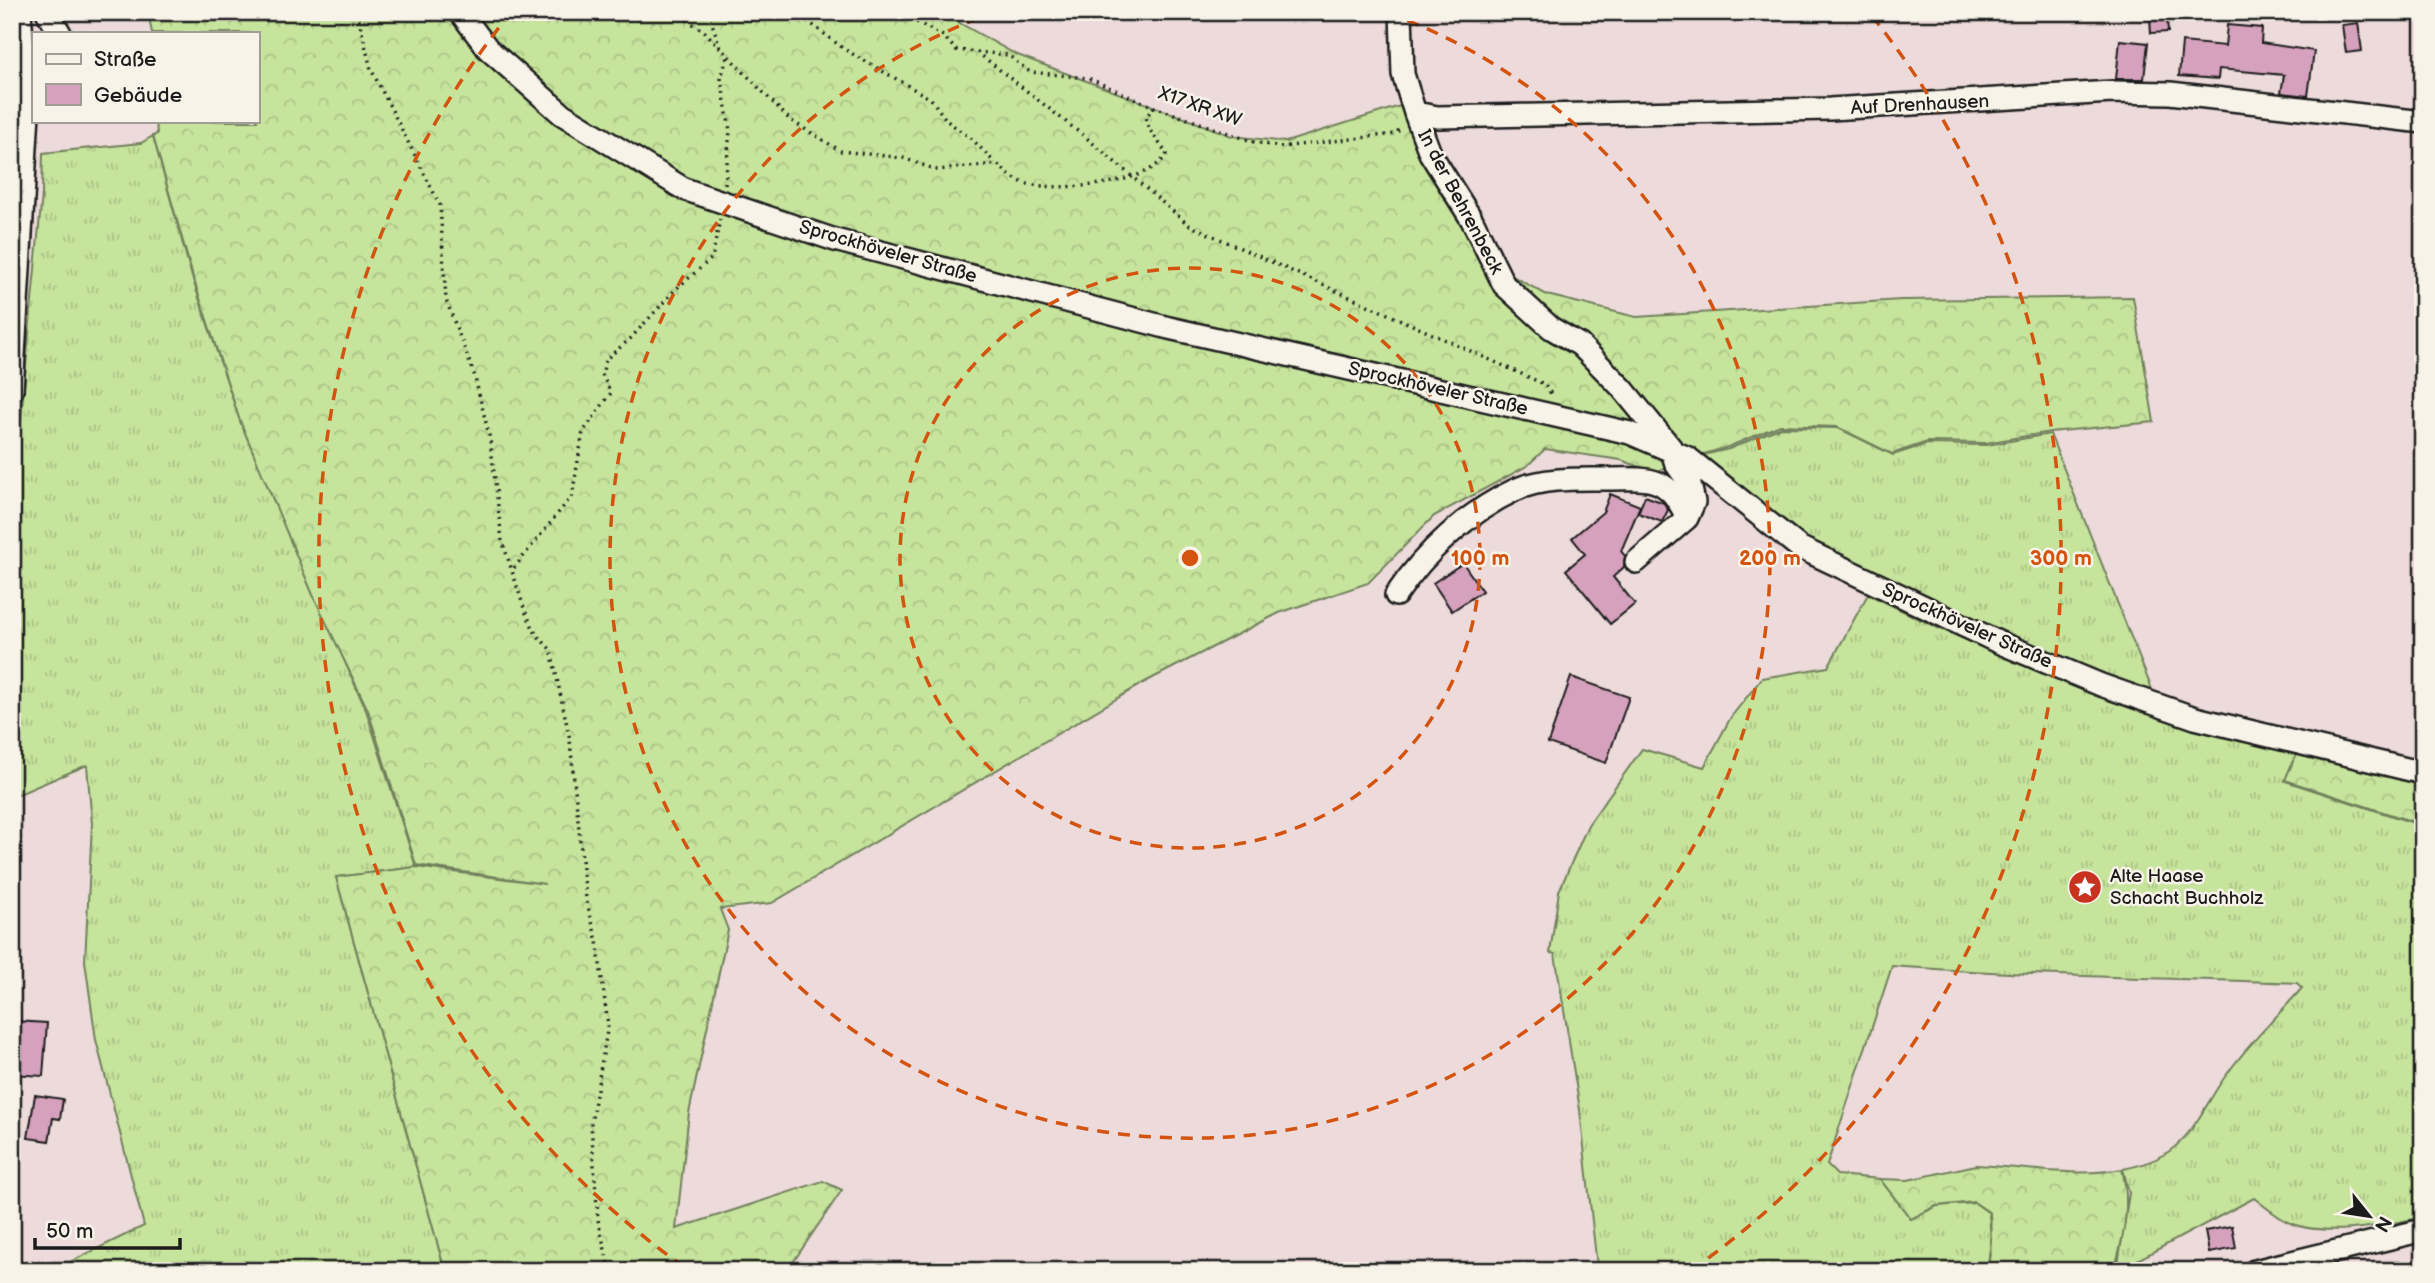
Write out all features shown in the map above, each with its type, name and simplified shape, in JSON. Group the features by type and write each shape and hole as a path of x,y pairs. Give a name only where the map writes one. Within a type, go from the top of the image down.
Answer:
{"street":[{"path":"12,390 28,113 20,12"},
{"path":"47,12 59,32"},
{"name":"Sprockhöveler Straße","path":"460,12 488,49 562,114 684,188 835,240 1169,328 1630,433 1671,448 1688,458 1799,547 1998,642 2101,685 2195,718 2423,773"},
{"name":"In der Behrenbeck","path":"1401,12 1403,74 1430,153 1472,220 1504,285 1551,328 1580,345 1622,388 1671,448"},
{"name":"Auf Drenhausen","path":"1415,113 1438,117 1830,109 2112,92 2169,93 2423,122"},
{"path":"1636,562 1687,518 1694,502 1690,484 1676,464 1671,448"},
{"path":"1396,595 1414,569 1438,544 1475,515 1516,489 1549,481 1642,478 1667,487 1676,495 1687,518"},
{"path":"2255,1271 2423,1230"}],"path":[{"path":"357,12 371,69 440,205 446,300 474,374 490,439 502,540 514,568 525,611 536,634 551,650 570,740 586,899 597,941 608,1025 591,1124 598,1220 610,1271"},
{"path":"675,12 705,32 727,57 766,92 790,120 841,150 903,158 937,170 997,164"},
{"path":"708,12 722,51"},
{"path":"796,12 844,49 931,99 947,121 1014,179 1042,185 1092,187 1153,169 1167,154 1149,129 1146,117 1154,107"},
{"path":"898,12 943,36 956,50 977,52 1189,225 1544,384 1569,419"},
{"name":"X17 XR XW","path":"977,52 1008,55 1030,72 1088,78 1154,107 1254,142 1281,147 1395,134 1415,113"},
{"path":"514,568 572,496 583,432 611,393 602,374 606,359 630,339 676,289 712,258 724,201 730,131 721,78 727,57"}],"green space":[{"path":"148,12 940,12 1015,54 1232,136 1286,142 1400,106 1418,145 1492,265 1547,295 1636,317 1901,300 2133,297 2154,422 2050,432 1986,443 1927,442 1892,454 1837,427 1780,425 1728,447 1670,464 1656,473 1621,460 1545,449 1527,466 1434,516 1368,583 1279,613 1145,682 772,903 720,909 728,930 689,1113 676,1229 823,1181 842,1190 787,1271 445,1271 336,877 416,867 545,884 416,865 368,710 313,595 240,421 193,277 153,136 157,134 156,122 259,122 259,32 152,32"},
{"path":"153,136 192,277 240,421 366,710 416,867 336,877 445,1271 20,1271 20,1265 70,1262 144,1226 96,1040 85,961 92,824 87,765 12,797 12,515 42,194 43,153 141,143"},
{"path":"1781,427 1838,428 1893,455 1927,444 1987,445 2050,434 2153,692 2068,661 1902,588 1806,538 1699,456 1729,449"},
{"path":"1868,594 1938,628 2093,693 2298,750 2285,781 2423,826 2423,1217 2353,1229 2317,1229 2286,1221 2254,1198 2117,1271 2129,1193 2123,1169 2152,1161 2178,1145 2236,1063 2302,988 2297,983 1892,966 1827,1165 1837,1175 1880,1179 1911,1219 1937,1206 1975,1203 1989,1213 1991,1241 1987,1271 1660,1271 1659,1264 1597,1267 1580,1110 1555,954 1550,953 1559,891 1588,825 1642,749 1704,767 1731,717 1762,678 1828,667"},
{"path":"2298,750 2423,782 2423,825 2285,780"},
{"path":"1976,1165 2068,1172 2122,1169 2126,1195 2125,1220 2114,1271 1988,1271 1990,1213 1974,1202 1936,1206 1911,1219 1880,1179 1908,1180"},
{"path":"1659,1264 1659,1271 1593,1271 1597,1267"}],"building":[{"path":"2167,17 2168,32 2151,33 2150,18"},
{"path":"2358,23 2362,51 2346,53 2342,25"},
{"path":"2227,25 2262,28 2261,43 2314,51 2308,96 2281,93 2284,75 2219,69 2218,79 2179,76 2182,42 2225,46"},
{"path":"2120,40 2148,43 2144,79 2116,79"},
{"path":"1610,494 1640,506 1621,551 1625,556 1624,567 1613,577 1635,604 1610,624 1566,570 1585,554 1572,538 1603,512"},
{"path":"1645,496 1664,503 1668,510 1662,522 1638,513"},
{"path":"1463,563 1482,591 1452,611 1433,583"},
{"path":"1571,677 1629,697 1606,763 1548,743"},
{"path":"14,1021 47,1023 43,1076 12,1074"},
{"path":"35,1095 63,1099 60,1119 53,1118 49,1141 28,1138"},
{"path":"2232,1226 2236,1248 2209,1253 2205,1231"}],"place":[{"name":"Alte Haase Schacht Buchholz","path":"2085,887"}]}
